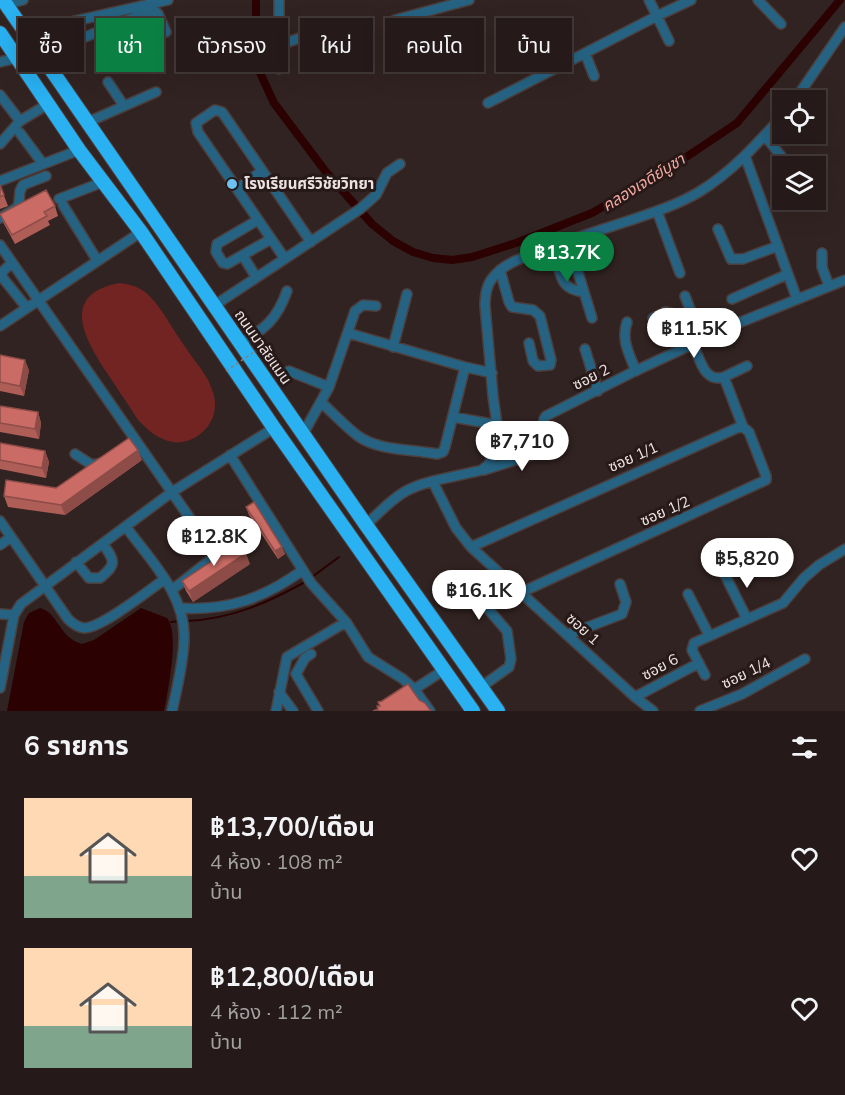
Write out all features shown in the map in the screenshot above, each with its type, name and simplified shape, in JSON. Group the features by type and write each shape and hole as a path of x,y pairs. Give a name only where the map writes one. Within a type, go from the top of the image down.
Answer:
{"highway":[{"name":"ถนนมาลัยแมน","path":"5,2 18,21"},
{"path":"0,33 79,150 141,232 274,428 474,711"},
{"name":"ถนนมาลัยแมน","path":"53,72 366,525 498,711"}],"street":[{"path":"5,2 23,0"},
{"path":"84,19 168,0"},
{"path":"279,0 279,18"},
{"path":"402,18 470,0"},
{"path":"649,0 669,41"},
{"path":"572,60 691,0"},
{"path":"758,0 781,24"},
{"path":"132,18 156,12 160,18"},
{"path":"802,90 845,27"},
{"path":"164,28 166,32"},
{"path":"585,53 594,76"},
{"path":"0,62 16,58"},
{"path":"488,103 548,72"},
{"path":"108,82 124,106"},
{"path":"88,122 156,92"},
{"path":"0,95 20,121"},
{"path":"1,139 20,121 48,104"},
{"path":"285,259 198,132 196,123 198,119 215,110 222,112 311,242"},
{"path":"366,525 386,505 406,491 482,470 489,464 495,453 497,425 485,293 488,283 500,270 510,263 657,211 699,192 720,178 772,128"},
{"path":"21,133 43,164"},
{"path":"765,136 782,156"},
{"path":"0,181 79,150"},
{"path":"745,156 797,300"},
{"path":"215,305 360,209 376,195 387,173 400,164"},
{"path":"237,189 262,171"},
{"path":"0,218 17,208 23,185 46,177"},
{"path":"97,260 61,202 103,182"},
{"path":"657,211 680,273"},
{"path":"258,220 217,244 216,252 225,264 271,239"},
{"path":"718,229 731,259 743,260 778,246"},
{"path":"0,326 141,232"},
{"path":"557,263 568,242"},
{"path":"568,242 592,318"},
{"path":"0,245 212,550 213,556 172,590"},
{"path":"541,251 557,263 561,277 567,286 574,291 584,292"},
{"path":"822,253 822,267 829,286"},
{"path":"243,256 256,277"},
{"path":"12,263 3,271 2,277 27,308"},
{"path":"500,270 512,307 532,310 540,316 551,360 550,365 538,366 533,360 529,343"},
{"path":"732,299 788,274"},
{"name":"ซอย 2","path":"482,470 553,448 544,419 691,345 845,280"},
{"path":"241,343 263,330 277,314 287,291"},
{"path":"393,347 407,294"},
{"path":"685,296 693,316 707,338"},
{"path":"303,434 330,387 355,310 359,306 369,304 376,306"},
{"path":"653,318 665,312 671,313 707,376 714,379 723,377 747,366"},
{"path":"0,313 9,320"},
{"path":"627,322 623,333 636,371"},
{"path":"348,333 492,373"},
{"path":"585,349 598,391"},
{"path":"322,403 358,436 368,441 390,447 437,454 443,452 465,367"},
{"path":"289,371 330,387"},
{"path":"723,377 743,427"},
{"path":"453,417 497,425"},
{"name":"ซอย 1/1","path":"471,547 743,427"},
{"name":"ซอย 1/2","path":"520,593 764,483 766,476 749,432 743,427"},
{"path":"0,688 14,615 21,604 172,492 274,428"},
{"path":"126,444 134,437"},
{"path":"75,454 92,465 109,457"},
{"path":"230,455 311,582 346,622 368,657 403,679 414,689 430,711"},
{"name":"ซอย 1","path":"433,482 456,528 471,547 653,711"},
{"path":"0,521 44,586 75,626 82,628 99,624 165,579"},
{"path":"126,527 165,579 181,610 185,639 172,711"},
{"path":"0,545 11,537"},
{"path":"76,562 89,578 100,578 112,568 113,563 103,543"},
{"path":"688,594 709,635 783,603 804,578 819,565 845,549"},
{"path":"481,687 509,667 511,659 507,631 476,595 476,590 495,570"},
{"path":"181,610 205,610 236,603 270,590 304,571"},
{"path":"723,571 747,619"},
{"path":"567,635 622,614 626,602 620,584"},
{"path":"0,614 14,615"},
{"path":"276,711 287,657 346,622"},
{"name":"ซอย 6","path":"705,675 692,646 709,635"},
{"path":"311,654 305,658 296,674 318,711"},
{"name":"ซอย 1/4","path":"700,711 742,694 805,659"},
{"name":"ซอย 6","path":"635,697 699,663"},
{"path":"399,700 444,670"},
{"path":"279,692 293,711"}],"path":[{"path":"226,371 263,346"}],"shaded area":[{"path":"119,283 136,287 151,297 209,382 215,404 214,413 206,428 193,439 185,442 168,441 145,427 138,420 91,346 82,320 83,308 89,297 100,289"},
{"path":"40,608 51,615 68,636 82,644 94,640 141,608 167,618 171,625 173,649 164,711 7,711 24,622 29,613"}],"building":[{"path":"0,185 4,195 0,197"},
{"path":"46,190 55,206 44,212 47,216 12,235 0,214"},
{"path":"0,355 25,360 20,386 0,382"},
{"path":"0,406 38,412 35,429 0,423"},
{"path":"129,438 138,450 61,505 4,496 6,480 56,488"},
{"path":"0,443 45,451 42,468 0,460"},
{"path":"254,502 282,547 275,551 246,507"},
{"path":"239,543 246,553 189,591 182,581"},
{"path":"408,684 419,700 425,703 431,711 373,711 380,706 378,702"}],"waterway":[{"name":"คลองเจดีย์บูชา","path":"256,0 256,64 274,103 326,172 372,224 393,241 413,252 433,258 452,260 472,257 516,243 592,213 658,176 737,123 840,0"},
{"path":"312,577 339,557"},
{"path":"187,621 219,617 248,609 305,582"},
{"path":"171,622 181,621"}],"place":[{"name":"โรงเรียนศรีวิชัยวิทยา","path":"232,184"}]}
